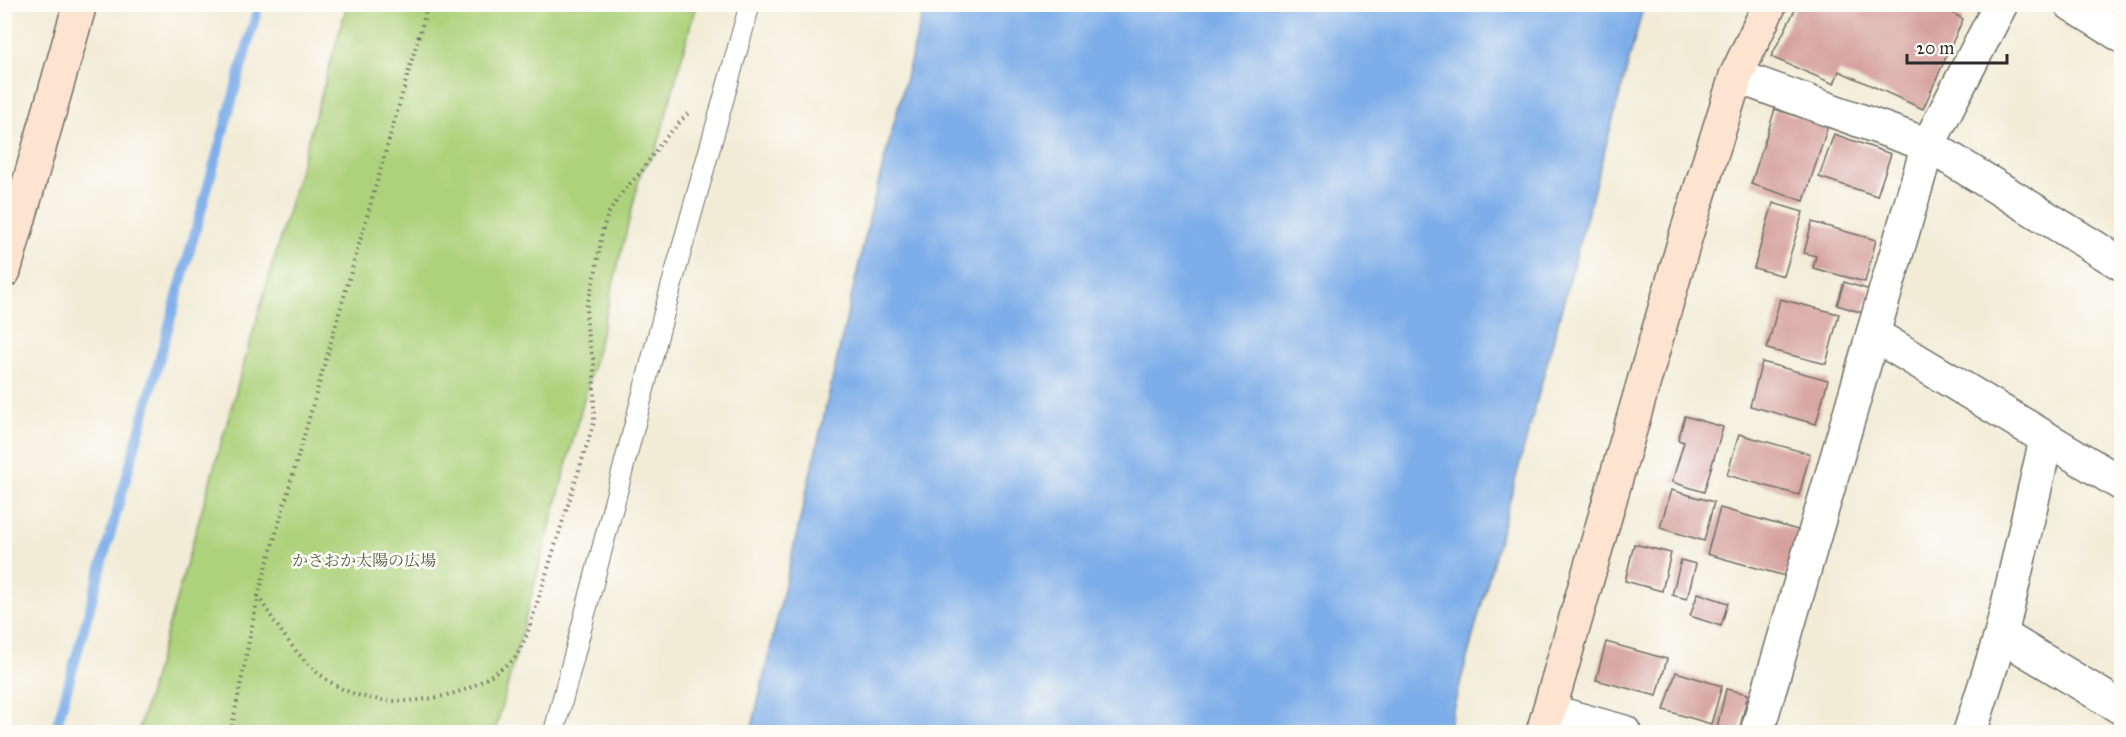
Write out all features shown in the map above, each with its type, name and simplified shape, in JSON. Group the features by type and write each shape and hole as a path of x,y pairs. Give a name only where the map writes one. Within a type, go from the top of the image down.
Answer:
{"street":[{"path":"4,271 80,4"},
{"path":"1624,732 1546,722 1687,232 1736,76 1770,4"},
{"path":"1756,732 1928,146 2001,4"},
{"path":"2071,4 2121,36"},
{"path":"1736,76 1928,146 2121,264"},
{"path":"1873,334 2121,484"},
{"path":"1970,732 2001,635 2046,440"},
{"path":"2001,635 2121,708"}],"lane":[{"path":"554,732 665,309 750,4"}],"path":[{"path":"231,732 258,596 428,4"},
{"path":"258,596 297,654 328,680 356,695 387,700 428,699 465,690 514,659 527,635 594,422 594,362 588,339 586,309 595,275 603,228 608,214 623,191 641,172 661,143 692,109"}],"green space":[{"name":"かさおか太陽の広場","path":"347,5 696,5 656,152 641,172 594,362 495,732 138,732"}],"water":[{"path":"925,5 1644,5 1447,732 751,732 872,207"}],"building":[{"path":"1798,4 1946,4 1944,8 1963,19 1923,109 1839,71 1834,84 1771,57"},
{"path":"2109,4 2122,4 2122,12"},
{"path":"1775,109 1828,126 1804,201 1751,184"},
{"path":"1834,134 1891,154 1877,196 1819,177"},
{"path":"1773,203 1803,212 1784,276 1754,268"},
{"path":"1812,222 1876,240 1865,282 1813,268 1816,256 1804,253"},
{"path":"1844,282 1870,290 1863,313 1837,305"},
{"path":"1780,299 1839,314 1826,364 1767,349"},
{"path":"1762,362 1828,380 1816,424 1750,406"},
{"path":"1685,416 1723,427 1704,492 1672,482 1684,442 1678,440"},
{"path":"1739,434 1810,454 1799,495 1727,475"},
{"path":"1671,490 1714,502 1704,541 1660,528"},
{"path":"1720,508 1798,530 1785,576 1707,554"},
{"path":"1634,544 1671,553 1662,591 1625,581"},
{"path":"1681,560 1696,564 1687,599 1672,595"},
{"path":"1698,593 1728,603 1721,626 1690,616"},
{"path":"1606,642 1667,659 1657,696 1596,680"},
{"path":"1676,672 1722,686 1711,724 1664,710"},
{"path":"1726,689 1748,694 1739,732 1716,732"}],"waterway":[{"path":"55,732 259,4"}]}
